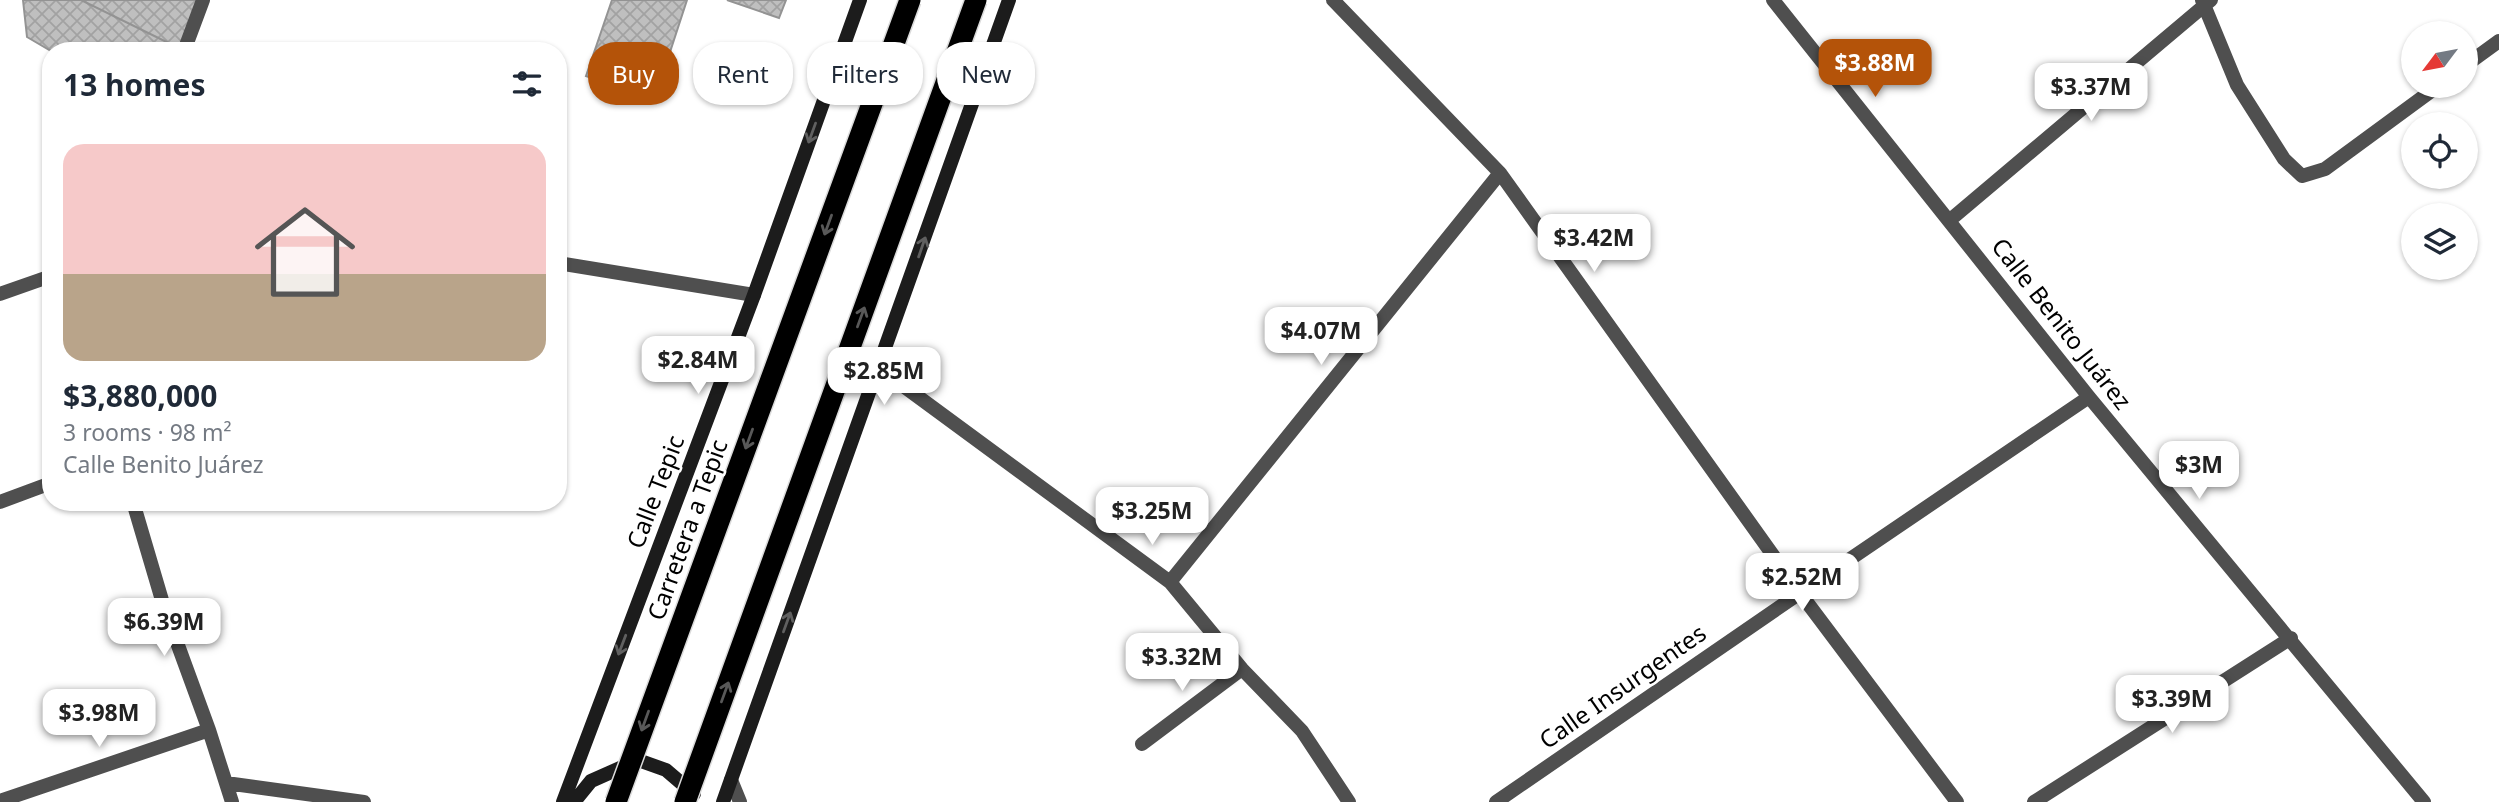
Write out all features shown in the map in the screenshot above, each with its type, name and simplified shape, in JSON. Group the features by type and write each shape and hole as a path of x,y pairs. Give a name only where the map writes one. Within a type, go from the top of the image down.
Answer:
{"highway":[{"name":"Carretera a Tepic","path":"616,802 910,0"},
{"path":"685,802 976,0"}],"main road":[{"name":"Calle Tepic","path":"563,802 754,295 860,0"},
{"path":"723,802 1009,0"},
{"path":"574,802 591,781 638,760 666,770 694,795 696,802"}],"street":[{"path":"187,42 203,0"},
{"path":"1333,0 1500,173 1800,593 1957,802"},
{"name":"Calle Benito Juárez","path":"1773,0 2089,397 2424,802"},
{"path":"1950,220 2206,2 2237,85 2284,159 2302,176 2325,169 2422,98"},
{"path":"2478,56 2499,41"},
{"path":"1170,582 1500,173"},
{"path":"567,264 754,295"},
{"path":"0,294 42,279"},
{"path":"879,368 1170,582 1242,669 1302,731 1349,802"},
{"name":"Calle Insurgentes","path":"1496,802 2089,397"},
{"path":"0,502 42,486"},
{"path":"136,511 164,607 232,802"},
{"path":"2035,802 2291,638"},
{"path":"1142,744 1242,669"},
{"path":"0,801 209,730"},
{"path":"731,780 740,802"},
{"path":"226,783 364,802"}],"building":[{"path":"23,0 81,0 167,42 42,42 42,46 27,37"},
{"path":"81,0 202,0 186,42 167,42"},
{"path":"612,0 687,0 673,42 598,42"},
{"path":"727,0 786,0 779,18"}]}
